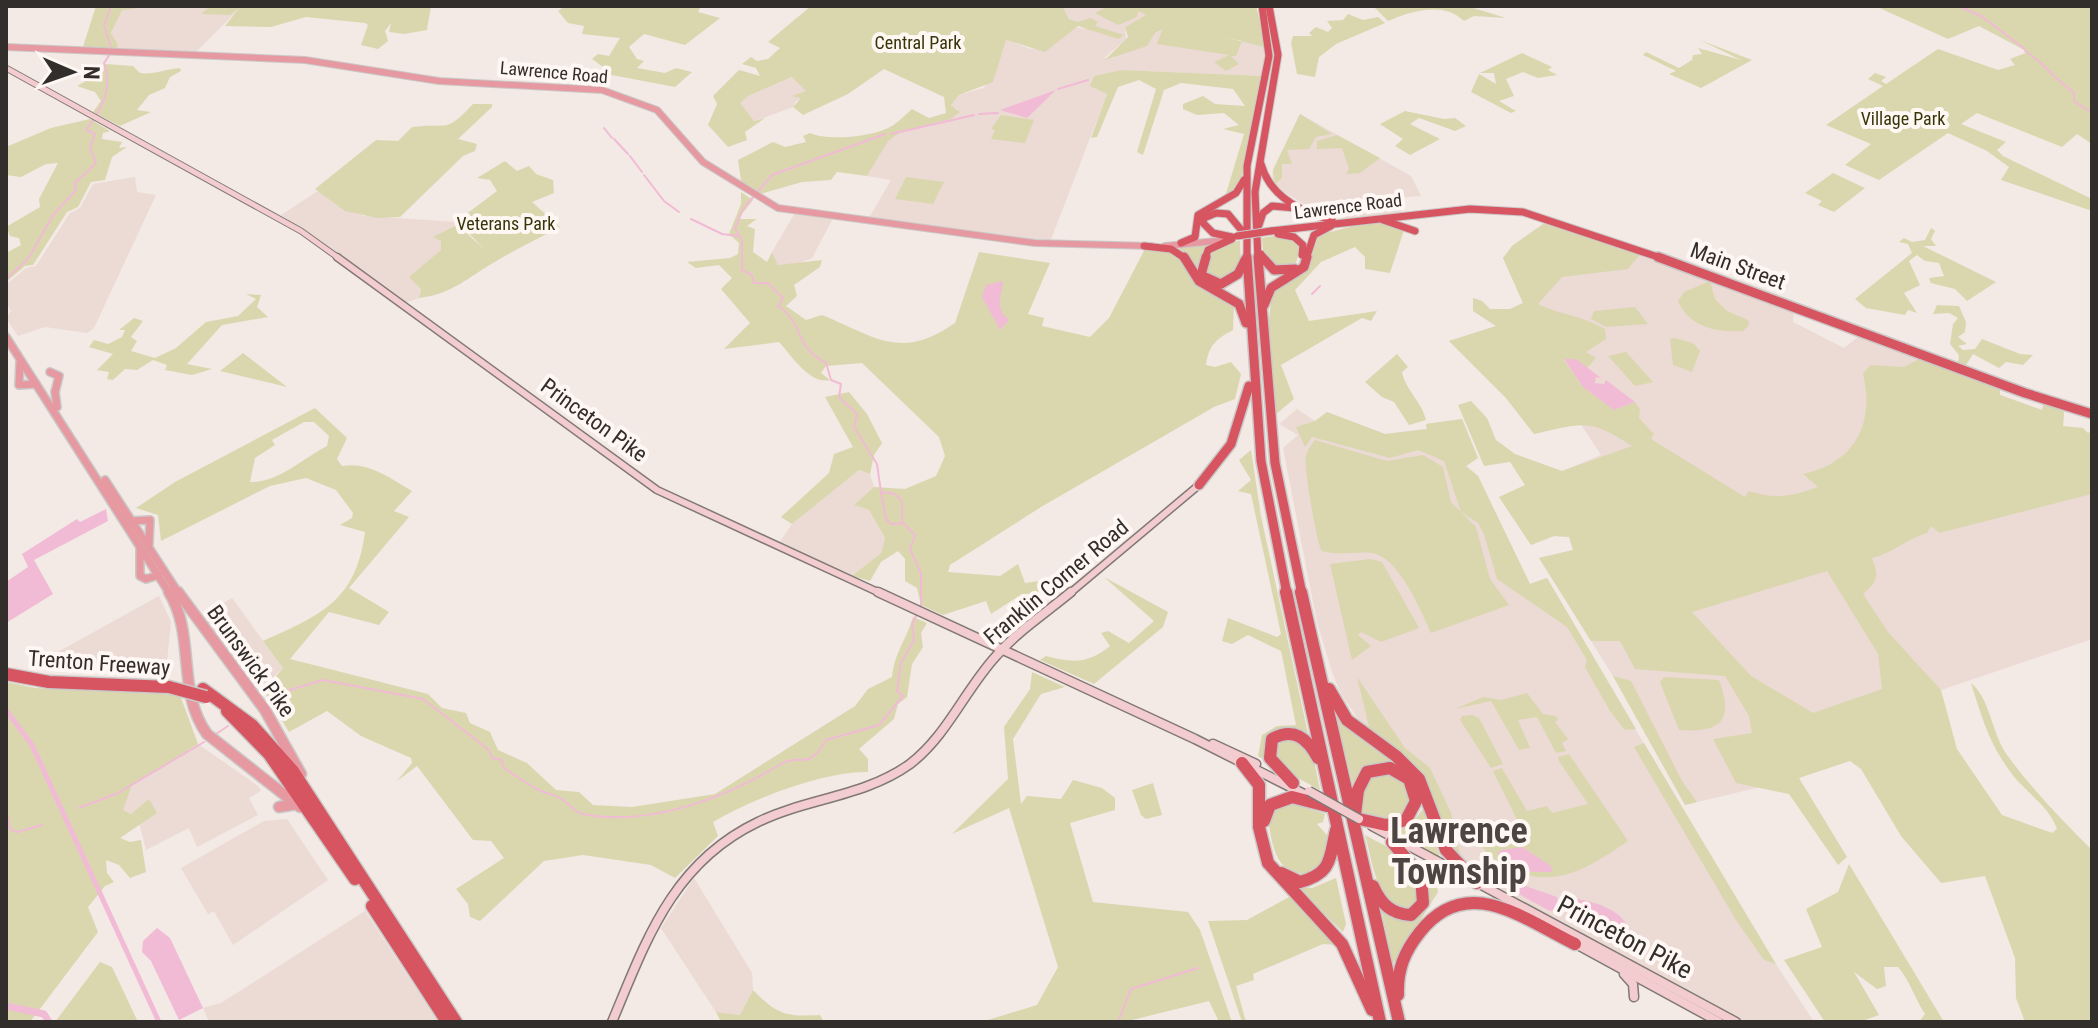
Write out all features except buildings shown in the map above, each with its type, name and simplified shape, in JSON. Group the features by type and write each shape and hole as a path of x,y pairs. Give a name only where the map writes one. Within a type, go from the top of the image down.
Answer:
{"highway":[{"path":"1262,6 1270,43 1270,73 1247,175 1238,239 1252,357 1258,447 1269,513 1380,1022"},
{"path":"1269,6 1277,36 1279,73 1257,169 1257,238 1270,437 1281,502 1398,1016"},
{"path":"1264,139 1261,168 1271,188 1312,215 1346,222"},
{"path":"1181,243 1195,237 1198,215 1236,193 1247,175"},
{"path":"1285,205 1299,211 1301,217 1298,222 1274,232 1294,237 1303,245 1300,263 1292,270 1279,271 1267,266 1257,238 1261,216 1270,207 1285,205"},
{"name":"Main Street","path":"1422,214 1499,208 1546,218 2092,414"},
{"name":"Lawrence Road","path":"1238,239 1422,214"},
{"name":"Lawrence Road","path":"1346,222 1422,214"},
{"path":"1377,220 1411,232"},
{"path":"1264,347 1264,303 1268,291 1304,267 1314,235 1327,227 1346,222"},
{"path":"1238,239 1244,267 1237,279 1222,284 1205,280 1200,270 1207,252 1238,239"},
{"path":"1149,246 1178,252 1199,281 1239,304 1252,357 1246,403 1235,437 1221,461 1199,485"},
{"path":"1316,660 1333,702 1346,721 1419,779 1444,852 1459,870 1477,883"},
{"name":"Trenton Freeway","path":"6,671 49,682 168,684 223,699 250,723 317,805"},
{"name":"Trenton Freeway","path":"204,693 229,712 269,754 321,827"},
{"path":"1293,783 1270,758 1270,742 1279,734 1293,733 1305,738 1324,766"},
{"path":"1242,763 1259,785 1259,827 1268,863 1342,944 1380,1022"},
{"path":"1375,768 1390,768 1409,779 1416,801 1403,822 1379,830 1356,821 1361,779 1375,768"},
{"path":"1327,806 1307,795 1277,799 1265,812 1269,851 1280,872 1300,882 1319,877 1328,866 1337,826"},
{"name":"Brunswick Pike","path":"317,805 456,1022"},
{"path":"321,827 447,1022"},
{"path":"1362,861 1385,907 1401,915 1415,913 1424,898 1423,881 1411,861 1392,842"},
{"path":"1398,1016 1398,976 1403,952 1435,914 1453,904 1468,901 1492,905 1575,944"}],"main road":[{"name":"Lawrence Road","path":"6,47 111,54 308,60 439,81 538,84 611,92 638,100 662,113 698,157 756,196 789,210 1022,242 1149,246 1238,239"},
{"name":"Princeton Pike","path":"6,68 301,231 657,490 1293,783 1307,795"},
{"name":"Lawrence Road","path":"1149,246 1238,239"},
{"name":"Brunswick Pike","path":"6,329 159,575 182,619 191,707 197,722 207,734 283,791 279,807 297,804 321,827"},
{"name":"Brunswick Pike","path":"6,337 128,525 152,552 197,622 264,708 317,805"},
{"path":"19,357 22,372 19,385 36,384"},
{"path":"50,372 59,376 55,392 57,407"},
{"name":"Franklin Corner Road","path":"612,1022 654,922 695,866 725,841 758,822 867,788 911,763 942,730 986,666 1001,650 1199,485"},
{"path":"128,525 150,520 148,540 152,552"},
{"path":"139,543 140,576 146,579 159,575"},
{"name":"Princeton Pike","path":"1195,739 1356,821"},
{"name":"Princeton Pike","path":"1327,806 1379,830 1736,1022"},
{"name":"Princeton Pike","path":"1379,830 1392,842 1719,1022"},
{"path":"1621,968 1633,984 1634,997"}],"shaded area":[{"path":"242,6 191,57 113,53 111,34 122,9"},
{"path":"1070,6 1129,6 1147,15 1125,27 1126,39 1104,58 1112,58 1155,33 1199,18 1209,27 1208,33 1267,48 1264,76 1121,70 1094,76 1107,94 1050,242 869,218 891,180 867,176 887,141 901,132 931,126 959,110 951,105 959,95 984,88 1006,40 1031,49 1052,44 1073,27 1086,29 1069,19 1064,9"},
{"path":"793,77 811,95 796,101 793,107 754,121 739,104 747,96"},
{"path":"1056,90 1027,118 1000,110"},
{"path":"1300,114 1411,176 1421,196 1395,198 1402,212 1346,218 1320,213 1278,189 1272,179 1273,170"},
{"path":"135,177 137,192 156,195 94,328 87,333 45,327 18,336 6,318 11,311 6,302 6,285 26,268 36,266 70,213 80,208 93,184"},
{"path":"318,191 346,210 364,216 456,222 490,256 420,291 419,298 405,303 281,215"},
{"path":"795,213 833,218 812,258 797,264 778,265 772,252"},
{"path":"1546,222 1794,307 1793,322 1844,348 1860,335 2000,388 2000,395 2042,410 2044,403 2064,412 2063,427 2092,486 2092,639 1941,690 1899,729 1798,778 1685,805 1613,676 1539,558 1573,550 1569,537 1554,536 1531,545 1499,497 1601,455 1580,423 1534,434 1506,398 1449,341 1496,326 1473,311 1473,298 1490,309 1510,309 1523,303 1503,258 1512,246"},
{"path":"1003,281 1000,306 1009,320 1000,330 982,297 986,285"},
{"path":"1564,359 1576,359 1601,378 1596,377 1595,383 1604,384 1606,380 1635,402 1614,410 1583,387"},
{"path":"1297,409 1315,421 1327,412 1385,434 1427,429 1426,424 1462,419 1478,458 1466,466 1478,476 1530,584 1547,578 1749,923 1814,1022 1744,1022 1463,868 1442,838 1428,785 1417,770 1372,739 1341,694 1332,672 1317,622 1283,448 1298,435 1279,424"},
{"path":"859,470 870,474 874,487 854,505 869,510 885,538 881,553 852,576 780,542 792,524"},
{"path":"106,509 108,521 34,560 53,594 6,623 6,582 28,567 22,554 77,519 80,522"},
{"path":"159,596 171,622 167,661 36,664"},
{"path":"232,598 283,668 262,688 251,688 195,620"},
{"path":"198,744 258,786 261,791 249,798 258,815 197,847 189,828 146,850 139,822 156,813 149,800 131,814 122,810 132,785"},
{"path":"287,819 328,880 233,945 214,911 208,914 181,868 264,821"},
{"path":"1522,847 1551,866 1552,872 1531,872 1497,854 1501,850"},
{"path":"694,878 752,973 753,990 740,1015 716,1012 661,928"},
{"path":"1510,883 1557,897 1559,909 1550,911 1511,890"},
{"path":"1574,898 1603,906 1619,915 1632,940 1622,943 1574,920 1570,905"},
{"path":"365,911 438,1022 209,1022 203,1008 221,1003"},
{"path":"157,928 170,938 203,1008 179,1020 151,961 142,952 143,941"}],"green space":[{"path":"96,6 157,6 122,10 111,33 118,45 113,53 82,50"},
{"path":"210,6 431,6 427,30 404,34 389,32 391,23 385,31 388,41 378,49 361,45 368,25 365,23 306,17 271,27 225,26 240,7 230,15 201,14"},
{"path":"565,6 701,6 698,12 720,18 685,45 644,34 629,47 637,59 644,61 637,68 665,73 676,68 692,72 675,87 601,73 603,67 592,59 598,54 609,56 620,38 582,34 584,26 568,23 558,11"},
{"name":"Central Park","path":"811,6 1070,6 1064,9 1069,19 1078,22 1091,18 1098,22 1095,26 1124,35 1118,39 1078,26 1045,52 1006,40 993,82 959,95 951,105 960,112 951,119 901,132 888,141 867,176 837,172 831,180 802,182 760,194 741,181 738,160 773,142 785,147 806,142 803,136 810,133 848,137 878,132 890,127 912,109 929,118 946,113 944,97 884,69 848,94 803,115 793,107 801,98 792,96 806,91 792,77 748,96 740,103 754,121 765,118 745,132 747,140 728,147 708,125 717,104 713,96 739,70 760,76 756,68 742,64 751,57 757,61 768,59 780,48 768,42"},
{"path":"1109,6 1256,6 1267,48 1242,42 1236,56 1231,56 1239,64 1226,71 1214,62 1229,55 1157,44 1162,30 1155,33 1147,46 1105,60 1128,37 1125,27 1146,15 1138,11 1137,17 1118,25 1095,13"},
{"path":"1373,6 1467,6 1506,18 1474,16 1464,21 1447,11 1427,10 1388,21"},
{"name":"Village Park","path":"1875,6 2092,6 2092,144 2077,134 2062,147 1977,113 1961,124 2006,142 1997,150 2003,156 2092,199 2092,211 2001,180 2009,167 1987,151 1948,133 1879,180 1845,165 1871,144 1826,125 1883,86 1868,79 1875,73 1886,77 1881,81 1886,84 1938,49 1998,70 2015,65 2010,59 2028,52 1979,26 1948,39"},
{"path":"1348,14 1363,20 1378,17 1385,23 1336,44 1319,57 1315,77 1297,74 1291,43 1293,36 1312,36 1309,33 1316,27 1328,32 1332,28 1327,21 1343,20"},
{"path":"1700,40 1752,60 1701,88 1669,74 1676,71 1643,55 1646,52 1679,68 1692,60 1693,55 1702,54 1698,48 1741,60"},
{"path":"1522,53 1552,67 1548,70 1557,75 1538,78 1523,72 1506,79 1514,96 1499,101 1516,111 1511,113 1471,92 1479,74 1496,84 1494,73 1480,73"},
{"path":"105,64 133,66 140,73 180,68 181,71 170,77 165,88 149,95 137,110 151,112 120,126 93,112 101,101 95,92 77,86 104,71"},
{"path":"1121,70 1264,76 1240,184 1225,197 1244,134 1223,129 1239,125 1224,113 1197,115 1183,109 1183,104 1203,96 1215,104 1245,106 1233,89 1181,83 1164,90 1143,155 1137,152 1156,89 1139,80 1118,87 1097,137 1091,138 1107,94 1090,86 1094,76"},
{"path":"473,104 492,104 458,139 477,144 475,151 463,156 400,217 377,218 345,211 315,189 376,140 398,141 412,127 450,124"},
{"path":"1405,111 1444,119 1455,118 1466,126 1455,131 1419,118 1410,124 1440,139 1410,155 1395,146 1403,139 1380,124"},
{"path":"1300,114 1332,134 1316,137 1309,149 1287,150 1292,164 1282,164 1282,178 1275,184 1273,170"},
{"path":"1001,115 1034,120 1025,143 991,139 995,130 991,129"},
{"path":"90,119 110,131 103,133 102,139 122,142 119,148 127,147 112,157 105,180 91,182 78,207 67,212 33,265 25,266 6,282 6,253 21,245 19,238 10,236 6,227 40,207 39,199 58,163 46,164 21,177 6,175 6,147 51,128"},
{"path":"1337,135 1380,158 1360,173 1346,174 1349,169 1342,148 1317,149 1317,141"},
{"name":"Veterans Park","path":"505,161 517,171 529,166 536,174 553,180 554,193 532,202 560,227 451,289 419,298 421,289 409,277 441,250 441,241 433,237 457,225 485,250 457,221 497,191 490,180 477,178"},
{"path":"1833,173 1865,188 1834,212 1818,205 1822,201 1805,193"},
{"path":"906,177 944,182 933,204 895,199"},
{"path":"741,192 753,200 738,219 757,219 747,226 755,229 753,252 767,262 772,252 778,265 822,260 820,267 794,285 797,296 786,306 806,320 822,315 888,342 919,341 955,323 979,252 1050,263 1028,314 1044,318 1042,326 1090,337 1109,318 1145,249 1178,253 1234,303 1233,330 1214,343 1206,365 1215,367 1231,362 1241,374 1235,399 1214,407 1041,507 950,565 948,572 1000,576 1018,564 1025,583 1080,575 1058,593 1022,594 991,614 986,601 943,615 921,605 917,588 905,581 905,559 898,551 881,562 870,581 852,576 881,553 885,538 869,510 854,505 874,487 905,489 936,476 945,456 939,437 862,363 826,366 821,373 830,380 823,380 808,374 779,342 724,349 750,323 721,289 732,278 719,265 696,268 687,262 730,258 738,254 739,243 729,234 741,204"},
{"path":"1369,222 1387,222 1404,230 1390,273 1365,269 1365,257 1355,247 1321,262 1295,290 1309,321 1377,311 1371,321 1362,318 1281,365 1294,399 1275,415 1268,328 1272,293 1306,269 1319,235"},
{"path":"1546,222 1642,252 1628,269 1562,277 1538,304 1605,329 1606,339 1586,352 1596,358 1586,369 1576,359 1564,360 1583,387 1614,409 1635,402 1640,409 1639,418 1654,434 1651,439 1745,497 1749,491 1784,496 1818,487 1803,474 1836,461 1857,438 1866,409 1863,374 1870,365 1904,367 1923,357 2000,388 2000,395 2042,410 2044,403 2064,412 2063,426 2083,428 2088,433 2092,430 2092,494 1939,533 1931,526 1927,533 1872,558 1876,578 1863,594 1888,632 1941,690 1957,749 2002,815 2052,833 2057,829 2048,812 2015,778 1996,750 1971,683 1983,698 2007,755 2092,850 2092,1022 2025,1022 2016,998 2015,958 1985,876 1941,883 1901,836 1861,769 1850,761 1799,778 1847,857 1838,865 1789,794 1736,783 1713,739 1752,733 1749,716 1725,676 1635,669 1620,641 1591,641 1539,558 1573,550 1569,537 1554,536 1531,545 1499,497 1525,485 1510,462 1484,466 1458,405 1471,401 1487,418 1496,440 1515,454 1562,471 1632,446 1605,431 1585,425 1534,434 1506,398 1449,341 1496,326 1473,311 1473,298 1490,309 1510,309 1523,303 1503,258 1512,246","holes":["1827,571 1878,654 1882,689 1813,713 1751,676 1692,612"]},
{"path":"1931,228 1935,231 1931,239 1936,246 1923,246 1996,282 1967,301 1955,289 1931,283 1929,278 1944,276 1939,263 1925,261 1917,255 1909,261 1920,285 1904,293 1917,313 1908,310 1905,315 1866,308 1855,299 1912,253 1908,244 1899,242 1904,238 1912,242 1925,240"},
{"path":"1280,235 1294,238 1301,248 1295,265 1281,270 1264,262 1262,238"},
{"path":"1240,241 1241,267 1218,283 1193,269 1174,249"},
{"path":"1710,281 1715,299 1727,311 1748,320 1749,325 1743,331 1723,331 1705,326 1683,310 1678,301 1684,292"},
{"path":"246,294 261,295 257,307 268,317 222,325 187,364 212,369 192,375 165,370 167,365 153,360 137,370 125,369 113,380 107,379 109,372 97,370 113,354 89,347 94,340 108,344 122,337 125,330 119,330 134,318 143,321 131,337 137,341 131,351 155,358 176,348 206,322 238,316 256,299"},
{"path":"1937,305 1959,306 1966,322 1965,332 1958,337 1967,344 1958,346 1963,350 1975,349 1982,339 2020,354 2033,355 2023,365 2006,362 1999,368 1973,354 1966,365 1958,364 1959,355 1950,344 1953,324 1958,318 1949,313 1933,314"},
{"path":"1635,307 1648,324 1606,327 1591,319 1594,311"},
{"path":"1670,339 1693,343 1700,351 1692,372 1673,365"},
{"path":"1626,352 1653,382 1635,386 1608,356"},
{"path":"243,353 287,387 220,371"},
{"path":"1397,354 1408,367 1402,372 1404,379 1426,420 1409,425 1394,402 1382,397 1365,382"},
{"path":"849,392 867,414 882,443 874,455 870,474 859,470 792,524 781,517 829,473 834,454 853,447 825,397"},
{"path":"315,408 347,438 337,459 342,466 370,468 412,491 394,511 409,517 349,588 389,612 379,625 329,612 290,659 428,694 442,708 466,713 470,723 490,732 498,750 527,763 556,790 579,792 593,805 632,807 715,794 855,706 868,689 892,677 913,617 927,623 921,633 923,647 912,664 907,697 898,704 894,719 859,749 868,759 868,772 810,781 747,804 713,822 718,836 675,878 651,865 583,855 544,861 480,921 470,917 468,904 456,889 504,858 491,841 473,840 417,766 397,781 412,763 411,758 361,736 327,711 289,732 264,691 283,668 263,641 302,623 332,603 353,574 365,532 340,525 352,518 353,513 336,490 306,478 270,486 161,541 158,515 136,508 175,482","holes":["304,422 314,422 329,436 327,446 270,479 250,482 255,458 275,445 272,440"]},
{"path":"1327,412 1385,434 1427,429 1426,424 1462,419 1478,458 1466,466 1478,476 1530,584 1547,578 1636,729 1625,730 1610,711 1585,667 1587,660 1567,627 1497,579 1484,534 1478,523 1461,512 1444,461 1418,450 1390,458 1312,437 1305,447 1296,427 1315,421"},
{"path":"1315,440 1387,461 1423,455 1443,467 1451,502 1476,527 1490,579 1509,605 1431,633 1408,586 1382,556 1322,551 1308,488 1306,462 1307,452"},
{"path":"1251,450 1261,516 1308,734 1294,729 1266,741 1266,761 1258,756 1262,735 1277,726 1296,725 1281,651 1248,635 1232,644 1222,641 1228,618 1277,637 1281,634 1251,494 1238,491 1251,480 1239,460"},
{"path":"1370,559 1382,562 1419,628 1381,642 1361,632 1358,635 1371,646 1352,660 1330,564"},
{"path":"1104,577 1168,612 1163,627 1094,684 1040,660 1046,656 1072,661 1087,659 1110,646 1101,633 1108,631 1129,643 1154,621"},
{"path":"1032,672 1065,687 1041,694 1013,739 1021,804 1027,796 1061,799 1073,780 1102,788 1115,798 1115,810 1070,823 1093,902 1188,912 1200,930 1232,1022 1219,1022 1209,1001 1124,1022 981,1022 1037,1005 1058,967 1009,808 952,834 1008,779 1004,727 1030,689"},
{"path":"1613,676 1631,681 1682,781 1697,802 1685,805"},
{"path":"1357,677 1405,748 1430,768 1451,813 1463,868 1442,838 1428,785 1417,770 1372,739"},
{"path":"1664,677 1719,680 1725,705 1721,721 1706,729 1679,730 1660,682"},
{"path":"6,682 35,688 180,695 198,744 132,785 123,810 131,814 149,799 157,813 120,838 130,842 141,840 146,872 130,878 119,865 106,860 107,873 114,882 105,886 88,907 98,932 30,1022 6,1022"},
{"path":"1527,693 1543,714 1556,716 1558,720 1555,722 1568,739 1562,743 1566,751 1556,753 1537,717 1518,720 1530,748 1519,750 1491,701 1455,709 1483,697 1501,700"},
{"path":"1334,708 1399,765 1388,764 1354,789"},
{"path":"1462,716 1479,718 1503,764 1491,768 1460,720"},
{"path":"1295,739 1313,756 1320,790 1281,769 1275,747 1280,740"},
{"path":"1644,743 1776,964 1764,960 1736,920 1634,747"},
{"path":"1569,754 1628,841 1600,860 1556,877 1525,874 1496,860 1480,843 1484,836 1515,831 1519,824 1493,771 1502,768 1527,811 1547,806 1552,813 1588,804 1559,761 1558,757"},
{"path":"1392,771 1409,787 1409,805 1405,811 1388,820 1361,813 1358,803 1368,778"},
{"path":"1153,783 1162,815 1146,819 1141,815 1132,790"},
{"path":"1287,802 1325,814 1323,822 1317,824 1327,835 1330,850 1313,873 1291,871 1278,859 1268,818 1277,804"},
{"path":"1423,809 1440,857 1391,831 1411,824"},
{"path":"1365,835 1399,854 1413,870 1419,893 1413,905 1406,910 1388,898 1382,889"},
{"path":"1849,864 1944,1022 1919,1022 1925,1014 1906,978 1898,967 1884,967 1886,986 1877,989 1854,972 1879,1015 1859,1022 1825,1022 1784,960 1822,947 1806,909 1838,892"},
{"path":"1422,867 1434,873 1438,892 1393,964 1381,908 1389,916 1399,919 1420,915 1430,893"},
{"path":"1336,878 1346,924 1343,932 1297,887 1312,888"},
{"path":"1291,896 1338,945 1323,944 1253,974 1254,980 1236,986 1246,1022 1242,1022 1208,921 1247,920"},
{"path":"100,962 112,967 138,1022 55,1022"},
{"path":"753,990 782,1012 820,1015 824,1022 721,1022 716,1012 740,1015"}],"waterway":[{"path":"6,279 28,259 53,215 76,190 75,183 96,163 90,147 95,134 86,130 97,114 106,90 104,63 112,51 104,25 111,6"},
{"path":"1958,6 1981,16 2025,49"},
{"path":"2025,51 2074,92 2074,101 2092,113"},
{"path":"1058,89 1088,80"},
{"path":"979,114 998,113"},
{"path":"891,134 974,115"},
{"path":"604,128 612,138"},
{"path":"881,492 877,464 854,427 857,414 839,397 841,384 831,380 826,363 808,349 793,320 778,306 783,298 768,283 754,283 752,275 742,270 742,241 735,228 743,209 772,175 885,134"},
{"path":"614,139 628,154"},
{"path":"630,156 642,172"},
{"path":"644,175 664,201 679,212"},
{"path":"691,219 722,234 738,236"},
{"path":"1312,294 1320,286"},
{"path":"881,492 895,494 902,501"},
{"path":"881,492 886,519 891,524 903,523 915,535 910,549 921,573 921,608"},
{"path":"902,503 902,521"},
{"path":"266,706 283,692 323,680 423,699 489,750 492,758 502,760 504,768 536,789 561,798 580,813 608,817 660,813 686,807 736,788 788,761 809,759 826,740 879,725 903,696 897,691 901,663 914,640 912,624 917,614"},
{"path":"6,710 32,745 159,1022"},
{"path":"216,734 228,726"},
{"path":"79,808 118,793 204,742"},
{"path":"6,774 6,792"},
{"path":"6,806 10,829 17,832 42,825"},
{"path":"1118,1022 1131,989 1198,968"},
{"path":"6,1006 44,1014 49,1022"}],"district":[{"name":"Lawrence Township","path":"1459,852"}]}
